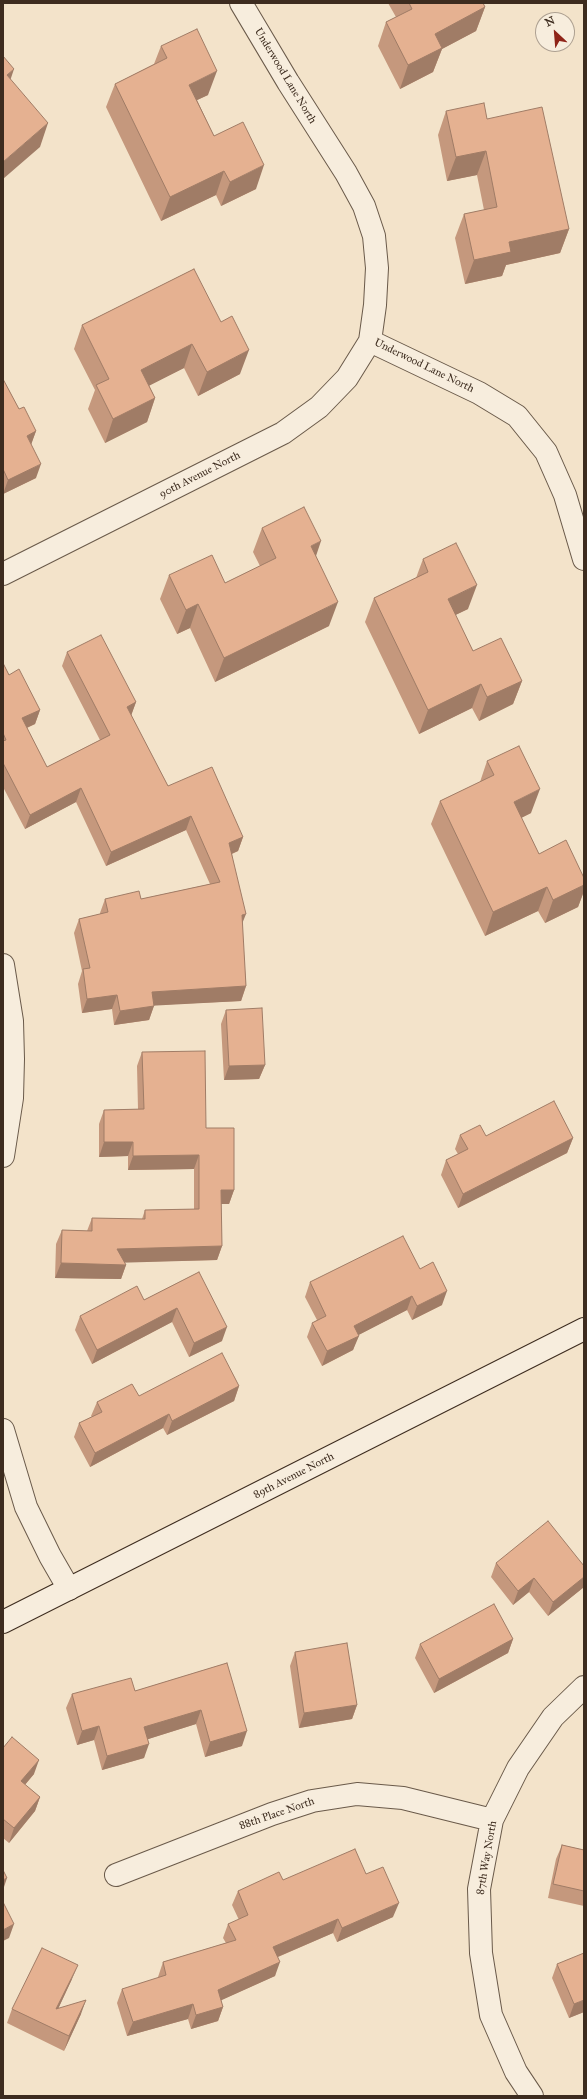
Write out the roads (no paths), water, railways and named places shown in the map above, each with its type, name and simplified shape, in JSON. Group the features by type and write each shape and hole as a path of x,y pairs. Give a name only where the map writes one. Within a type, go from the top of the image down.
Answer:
{"street":[{"name":"Underwood Lane North","path":"241,3 288,82 346,173 364,206 374,236 377,268 375,305 370,340 479,393 518,416 546,452 565,494 584,558"},
{"name":"90th Avenue North","path":"3,574 283,433 318,407 346,378 370,340"},
{"path":"3,965 12,1021 13,1059 12,1098 3,1156"},
{"name":"89th Avenue North","path":"3,1622 584,1329"},
{"path":"3,1430 26,1507 47,1550 69,1589"},
{"name":"87th Way North","path":"532,2096 516,2072 492,2015 481,1954 479,1889 492,1820 518,1768 553,1717 584,1687"},
{"name":"88th Place North","path":"116,1875 272,1814 312,1800 357,1794 403,1798 492,1820"}]}
